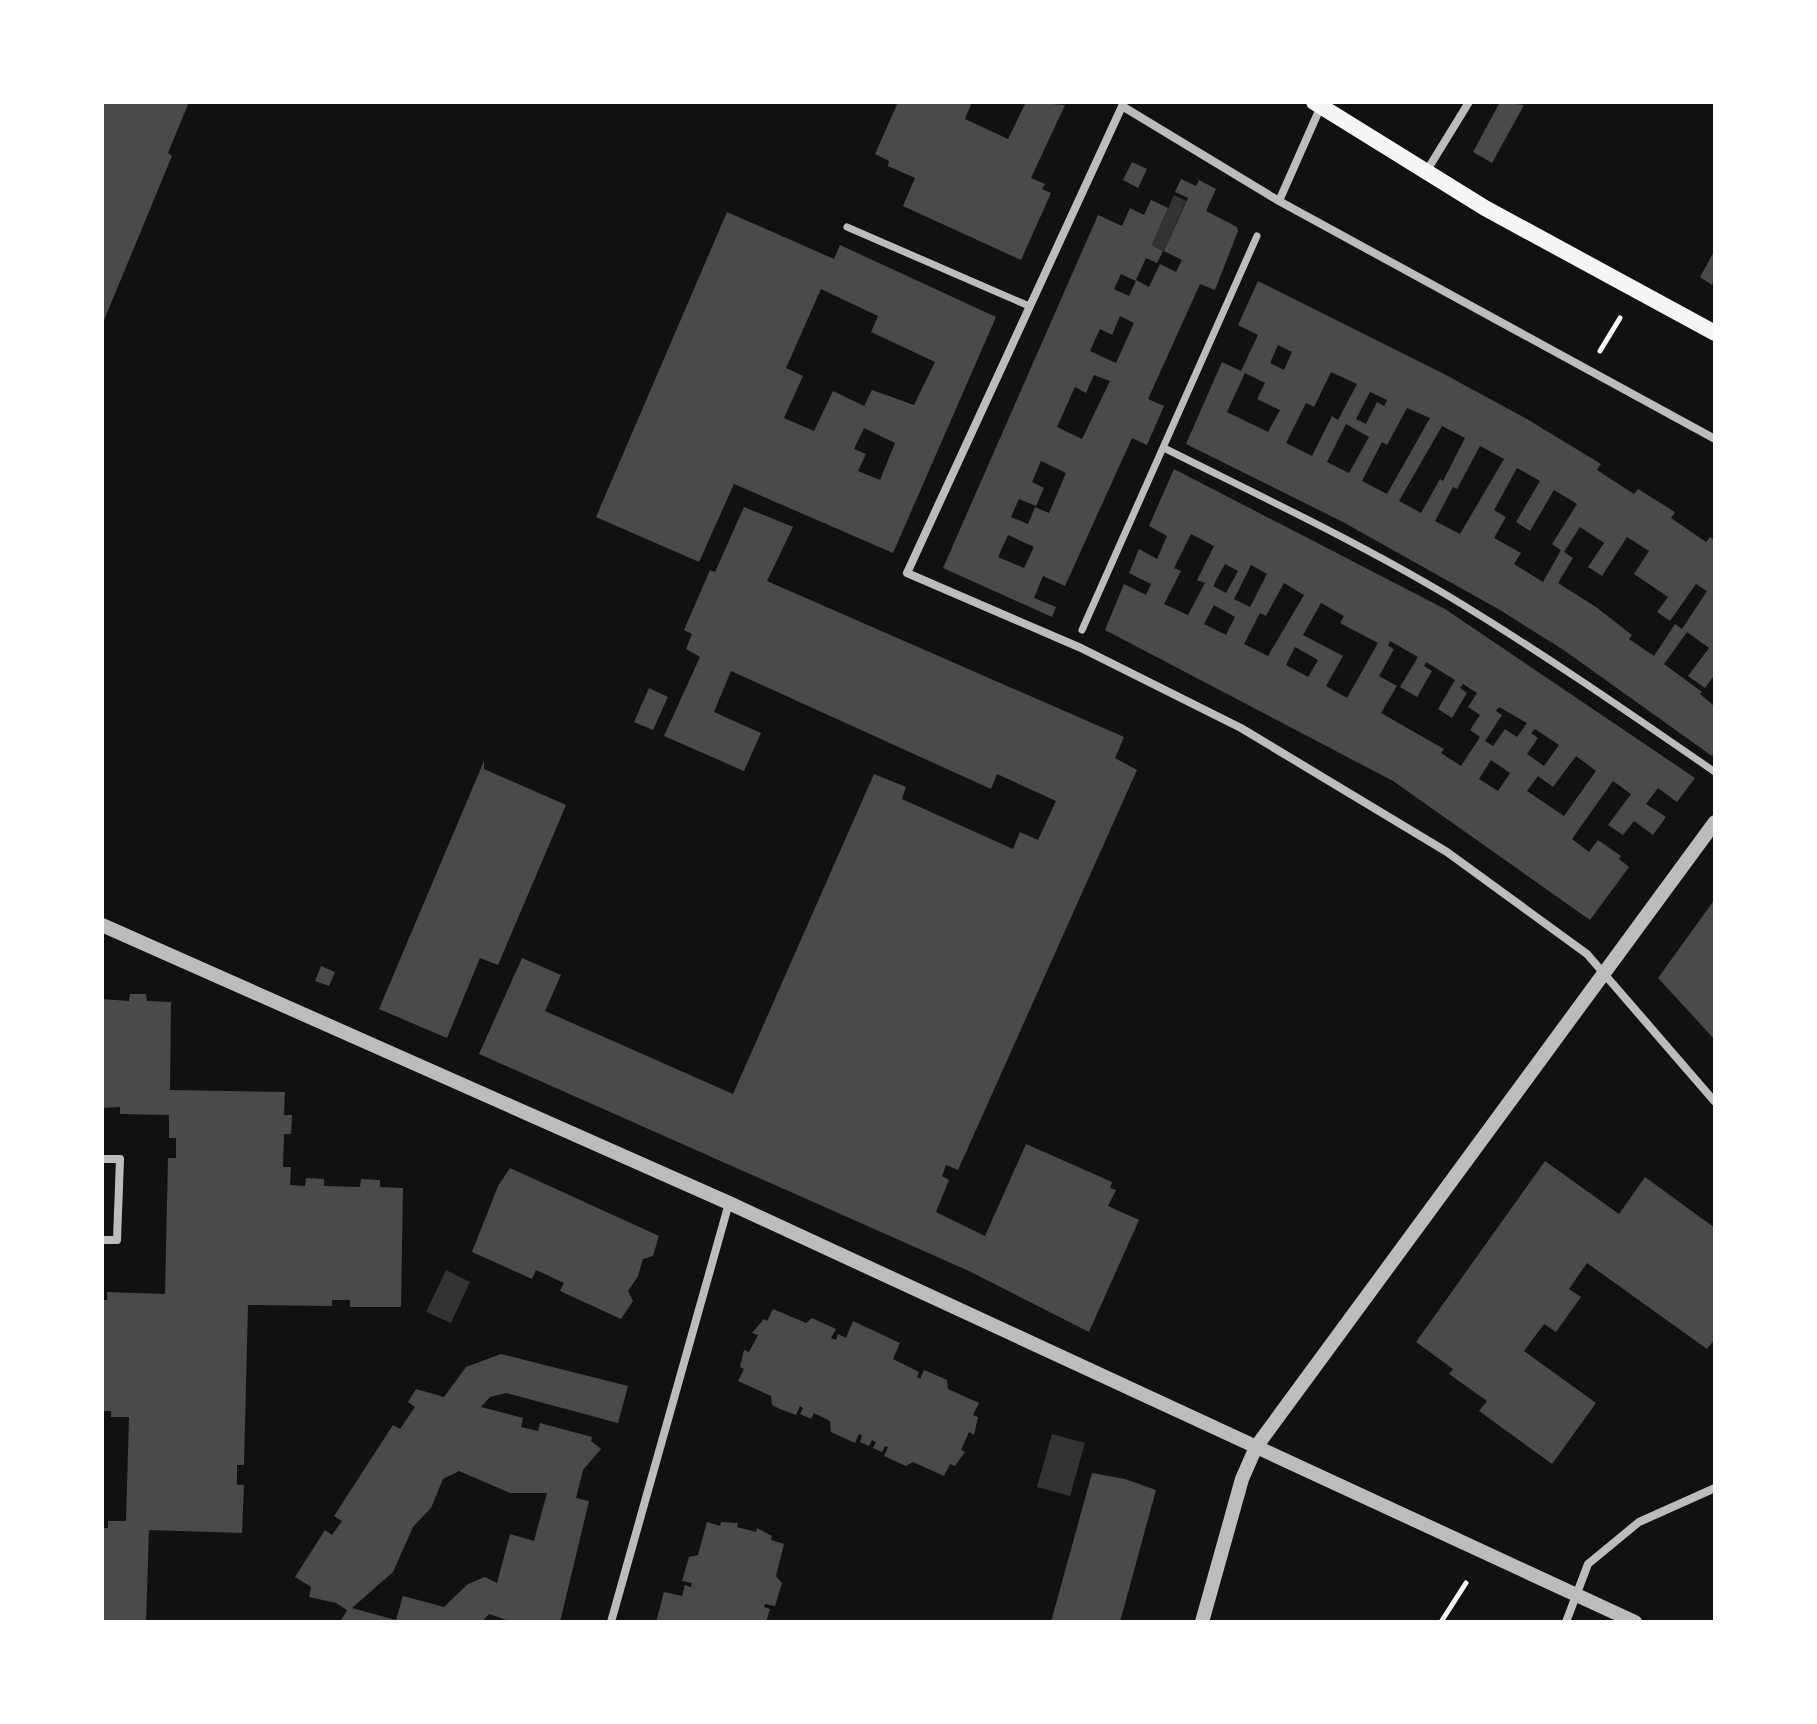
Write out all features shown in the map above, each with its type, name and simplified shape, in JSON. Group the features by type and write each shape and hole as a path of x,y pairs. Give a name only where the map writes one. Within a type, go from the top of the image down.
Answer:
{"main road":[{"path":"1318,104 1485,208 1715,333"}],"street":[{"path":"1426,172 1469,102"},
{"path":"1715,439 1279,201 1123,104 907,573 1081,648 1241,728 1339,784 1447,852 1587,954 1715,1102"},
{"path":"1279,201 1318,104"},
{"path":"847,227 1029,306"},
{"path":"1082,630 1257,236"},
{"path":"1164,448 1448,595 1555,661 1715,772"},
{"path":"1202,1622 1242,1479 1256,1447 1715,822"},
{"path":"102,925 729,1203 1635,1622"},
{"path":"102,1159 120,1159 117,1240 102,1240"},
{"path":"611,1622 729,1203"},
{"path":"1566,1622 1588,1564 1639,1522 1715,1488"}],"path":[{"path":"1589,370 1620,318"},
{"path":"1441,1622 1466,1583"}],"shaded area":[{"path":"1174,195 1186,201 1164,251 1152,245"},
{"path":"446,1270 470,1282 451,1323 426,1312"},
{"path":"1052,1434 1085,1443 1070,1496 1037,1487"}],"building":[{"path":"102,102 189,102 168,153 172,156 102,325"},
{"path":"898,102 972,102 965,119 1008,139 1026,102 1065,105 1031,178 1045,184 1042,189 1051,193 1021,260 903,206 915,178 888,166 889,161 875,154"},
{"path":"1500,102 1524,105 1492,163 1473,152"},
{"path":"1132,162 1147,169 1138,188 1123,180"},
{"path":"1181,179 1196,186 1199,180 1216,189 1206,211 1237,227 1238,231 1215,290 1200,284 1148,399 1164,406 1147,445 1132,438 1065,586 1043,576 1034,598 1056,607 1052,617 943,568 1098,215 1122,226 1130,208 1144,215 1151,200 1168,208 1152,245 1163,251 1157,263 1146,258 1136,280 1149,287 1160,264 1176,272 1182,260 1164,251 1188,198 1175,192","holes":["1121,274 1136,281 1129,296 1114,289","1120,316 1134,323 1116,363 1090,351 1100,329 1112,335","1094,375 1110,381 1082,439 1057,427 1075,387 1086,393","1041,461 1066,473 1049,513 1035,507 1028,524 1011,517 1019,499 1036,506 1044,488 1032,482","1008,535 1034,547 1024,568 998,557"]},
{"path":"727,212 834,259 840,245 996,317 893,553 734,484 699,562 596,517","holes":["821,289 878,316 871,332 935,362 914,405 872,390 864,406 833,391 814,431 784,418 803,376 786,368","864,428 895,443 880,480 858,471 866,454 854,449"]},
{"path":"1715,250 1715,280 1712,285 1700,277"},
{"path":"1258,281 1527,419 1601,464 1597,470 1634,494 1638,489 1675,512 1671,518 1706,542 1710,537 1715,541 1715,674 1705,688 1688,676 1709,648 1687,632 1664,664 1702,692 1700,694 1713,705 1715,703 1715,752 1712,756 1565,651 1500,610 1341,521 1186,444 1222,362 1241,371 1258,335 1238,325","holes":["1278,345 1292,352 1284,370 1270,363","1331,372 1357,384 1338,420 1332,416 1312,456 1286,443 1306,403 1314,407","1245,373 1265,383 1257,399 1280,410 1268,432 1227,412","1370,392 1387,400 1384,406 1377,402 1366,424 1356,419","1407,408 1430,418 1387,494 1362,481 1382,442 1387,445","1346,424 1369,437 1349,473 1327,462","1442,426 1465,438 1443,481 1440,479 1421,513 1399,501","1480,446 1504,459 1460,534 1435,521 1453,487 1457,489","1517,468 1540,481 1516,522 1530,531 1554,490 1577,504 1552,544 1561,550 1543,582 1514,564 1521,553 1494,538 1506,517 1494,510","1580,527 1604,543 1588,567 1602,576 1627,537 1649,551 1634,574 1668,597 1657,612 1670,621 1696,584 1707,591 1682,629 1675,624 1654,656 1629,639 1632,635 1596,607 1558,583 1573,558 1564,552"]},
{"path":"1174,469 1445,609 1695,778 1677,802 1658,788 1646,804 1666,817 1653,835 1634,821 1623,835 1608,825 1631,794 1613,781 1572,839 1589,852 1598,840 1621,856 1619,859 1629,867 1590,920 1393,781 1105,630 1124,584 1146,595 1151,584 1129,573 1139,549 1157,559 1167,536 1149,526","holes":["1191,534 1214,546 1197,580 1205,583 1188,615 1164,604 1181,571 1174,568","1225,564 1238,571 1226,593 1213,586","1251,565 1267,574 1250,607 1234,599","1284,583 1304,595 1268,656 1244,644 1260,613 1266,616","1321,603 1344,616 1340,623 1378,643 1347,698 1326,686 1343,656 1303,635","1214,605 1235,617 1226,635 1204,624","1390,641 1418,657 1400,687 1417,697 1432,671 1424,666 1426,662 1455,680 1438,709 1452,718 1467,693 1460,688 1463,684 1477,693 1468,707 1480,715 1470,730 1480,737 1461,766 1441,753 1444,749 1381,713 1397,686 1379,676 1394,649 1388,646","1295,647 1318,660 1308,677 1286,665","1499,707 1527,723 1517,737 1505,729 1493,746 1485,741 1502,715 1496,711","1535,729 1559,745 1544,766 1527,754 1538,738 1531,733","1576,756 1596,771 1564,816 1527,791 1538,776 1553,787","1491,760 1510,773 1498,791 1479,779"]},
{"path":"744,507 793,527 767,581 1124,737 1115,758 1137,770 958,1170 946,1165 942,1176 949,1180 936,1212 985,1236 1026,1144 1112,1182 1110,1188 1116,1190 1108,1206 1139,1220 1089,1332 969,1271 479,1054 522,958 561,975 545,1011 733,1094 874,774 906,787 902,799 1013,849 1020,832 1038,840 1056,801 997,774 991,789 731,671 714,712 761,733 744,771 664,736 700,657 686,649 692,634 684,630 710,570 715,572"},
{"path":"649,688 668,697 653,730 634,722"},
{"path":"484,761 484,769 566,805 498,965 480,958 447,1038 379,1009"},
{"path":"1715,899 1715,1040 1658,978"},
{"path":"321,966 335,972 329,986 315,981"},
{"path":"130,994 146,994 147,1001 171,1002 170,1090 285,1092 284,1115 292,1115 291,1134 284,1134 283,1167 291,1167 290,1185 305,1186 306,1178 324,1179 324,1186 360,1187 361,1179 380,1180 380,1187 403,1188 401,1307 350,1307 350,1300 332,1300 332,1306 248,1305 244,1465 237,1465 237,1485 244,1485 242,1533 149,1530 146,1622 102,1622 102,1528 108,1528 108,1521 126,1521 129,1417 111,1417 111,1411 102,1411 102,1300 107,1300 107,1292 165,1294 168,1158 176,1158 176,1138 169,1138 169,1115 120,1114 120,1107 102,1108 102,999 129,1001"},
{"path":"1545,1161 1619,1214 1645,1177 1715,1228 1715,1339 1707,1349 1587,1263 1569,1289 1581,1297 1556,1332 1544,1324 1524,1351 1596,1403 1552,1464 1479,1411 1487,1401 1449,1374 1453,1369 1416,1342"},
{"path":"510,1168 659,1236 653,1256 643,1259 638,1276 628,1291 633,1301 621,1319 560,1291 564,1283 536,1270 532,1279 472,1252 498,1186"},
{"path":"773,1309 806,1323 812,1318 836,1329 831,1338 836,1340 838,1334 846,1338 853,1321 900,1343 893,1359 919,1372 917,1377 920,1379 924,1370 947,1380 948,1389 979,1403 973,1415 978,1417 974,1435 969,1432 961,1450 965,1452 955,1466 950,1464 944,1476 913,1462 906,1466 884,1456 888,1447 885,1446 882,1452 873,1448 876,1442 872,1440 869,1446 860,1442 862,1435 859,1434 855,1443 831,1432 830,1421 814,1413 811,1419 800,1414 803,1408 800,1406 796,1415 780,1409 772,1405 771,1396 738,1381 744,1369 740,1367 744,1350 749,1352 758,1335 752,1333 764,1319 767,1321"},
{"path":"501,1354 628,1386 618,1423 506,1393 490,1397 481,1407 523,1418 521,1427 538,1431 540,1423 592,1437 591,1441 601,1449 583,1470 576,1498 589,1501 560,1622 512,1622 489,1614 482,1622 340,1622 347,1610 336,1603 309,1597 311,1587 295,1577 325,1530 332,1535 342,1521 334,1516 393,1425 400,1429 415,1407 408,1402 416,1389 444,1397 466,1367","holes":["459,1471 510,1493 547,1493 534,1541 510,1534 497,1583 485,1577 468,1584 444,1607 403,1596 396,1620 352,1608 393,1572 413,1527 431,1508 443,1479"]},
{"path":"1092,1473 1125,1479 1156,1490 1120,1622 1051,1622"},
{"path":"707,1522 720,1526 721,1522 738,1523 737,1527 756,1532 757,1528 772,1536 771,1540 784,1544 776,1576 782,1583 775,1606 765,1604 764,1607 770,1609 766,1622 656,1622 664,1592 682,1596 685,1585 691,1587 692,1583 682,1581 689,1557 698,1555"}]}
